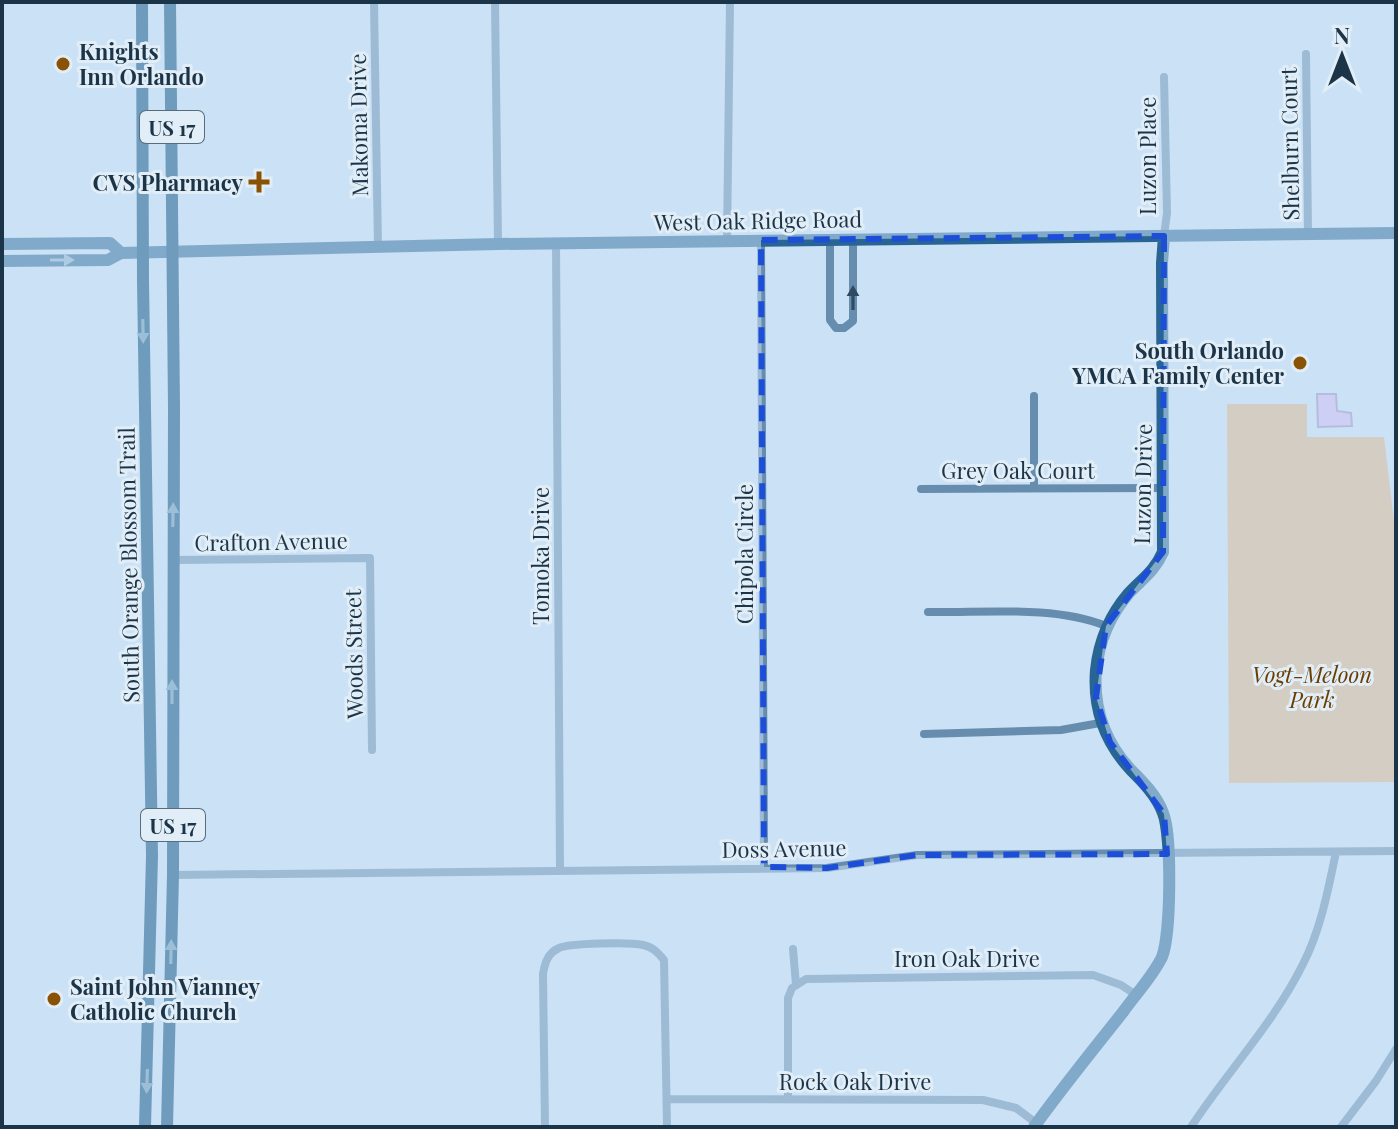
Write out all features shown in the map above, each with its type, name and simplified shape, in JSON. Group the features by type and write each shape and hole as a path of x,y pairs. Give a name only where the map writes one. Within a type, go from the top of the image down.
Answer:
{"main road":[{"name":"South Orange Blossom Trail","path":"142,2 142,253 152,856 145,1127"},
{"name":"South Orange Blossom Trail","path":"167,1127 173,875 170,2"},
{"name":"West Oak Ridge Road","path":"2,261 108,260 121,253 498,244 1396,233"},
{"name":"Luzon Drive","path":"1035,1125 1162,957 1168,924 1164,814 1151,791 1123,761 1100,723 1096,668 1106,626 1129,594 1155,569 1163,552 1164,236"},
{"name":"West Oak Ridge Road","path":"2,244 110,243 121,253"},
{"path":"152,856 162,870 173,875"},
{"path":"148,1052 157,1057 168,1078"}],"street":[{"name":"Makoma Drive","path":"374,2 378,247"},
{"path":"495,2 498,244"},
{"path":"727,241 730,2"},
{"name":"Shelburn Court","path":"1306,54 1308,234"},
{"name":"Luzon Place","path":"1164,77 1167,213 1164,236"},
{"path":"830,239 830,320 836,328 844,328 853,321 853,239"},
{"name":"Chipola Circle","path":"761,240 764,867"},
{"name":"Tomoka Drive","path":"556,243 560,869"},
{"path":"1034,396 1034,488"},
{"name":"Grey Oak Court","path":"921,489 1164,488"},
{"name":"Crafton Avenue","path":"173,560 370,558"},
{"name":"Woods Street","path":"370,558 372,750"},
{"path":"928,612 1060,614 1086,617 1106,626"},
{"path":"924,734 1061,730 1100,723"},
{"name":"Doss Avenue","path":"173,875 827,868 917,855 1396,851"},
{"path":"1191,1127 1282,1001 1304,963 1322,918 1336,852"},
{"path":"545,1127 543,974 546,960 556,949 569,944 642,944 655,949 664,960 667,1127"},
{"path":"788,1099 787,1005 796,985 793,949"},
{"name":"Iron Oak Drive","path":"796,985 817,977 1093,975 1121,985 1136,995"},
{"path":"1341,1127 1396,1049"},
{"name":"Rock Oak Drive","path":"667,1099 983,1100 1016,1108 1035,1125"}],"highlighted area":[{"path":"1164,236 1163,552 1106,626 1096,697 1110,742 1164,814 1167,854 917,855 827,868 764,867 761,240"}],"green space":[{"name":"Vogt-Meloon Park","path":"1227,404 1307,404 1307,437 1384,437 1396,538 1396,782 1229,783"}],"shaded area":[{"path":"1317,394 1336,394 1337,411 1351,413 1352,426 1318,427"}],"place":[{"name":"Knights Inn Orlando","path":"63,64"},
{"name":"CVS Pharmacy","path":"259,182"},
{"name":"South Orlando YMCA Family Center","path":"1300,363"},
{"name":"Saint John Vianney Catholic Church","path":"54,999"}]}
